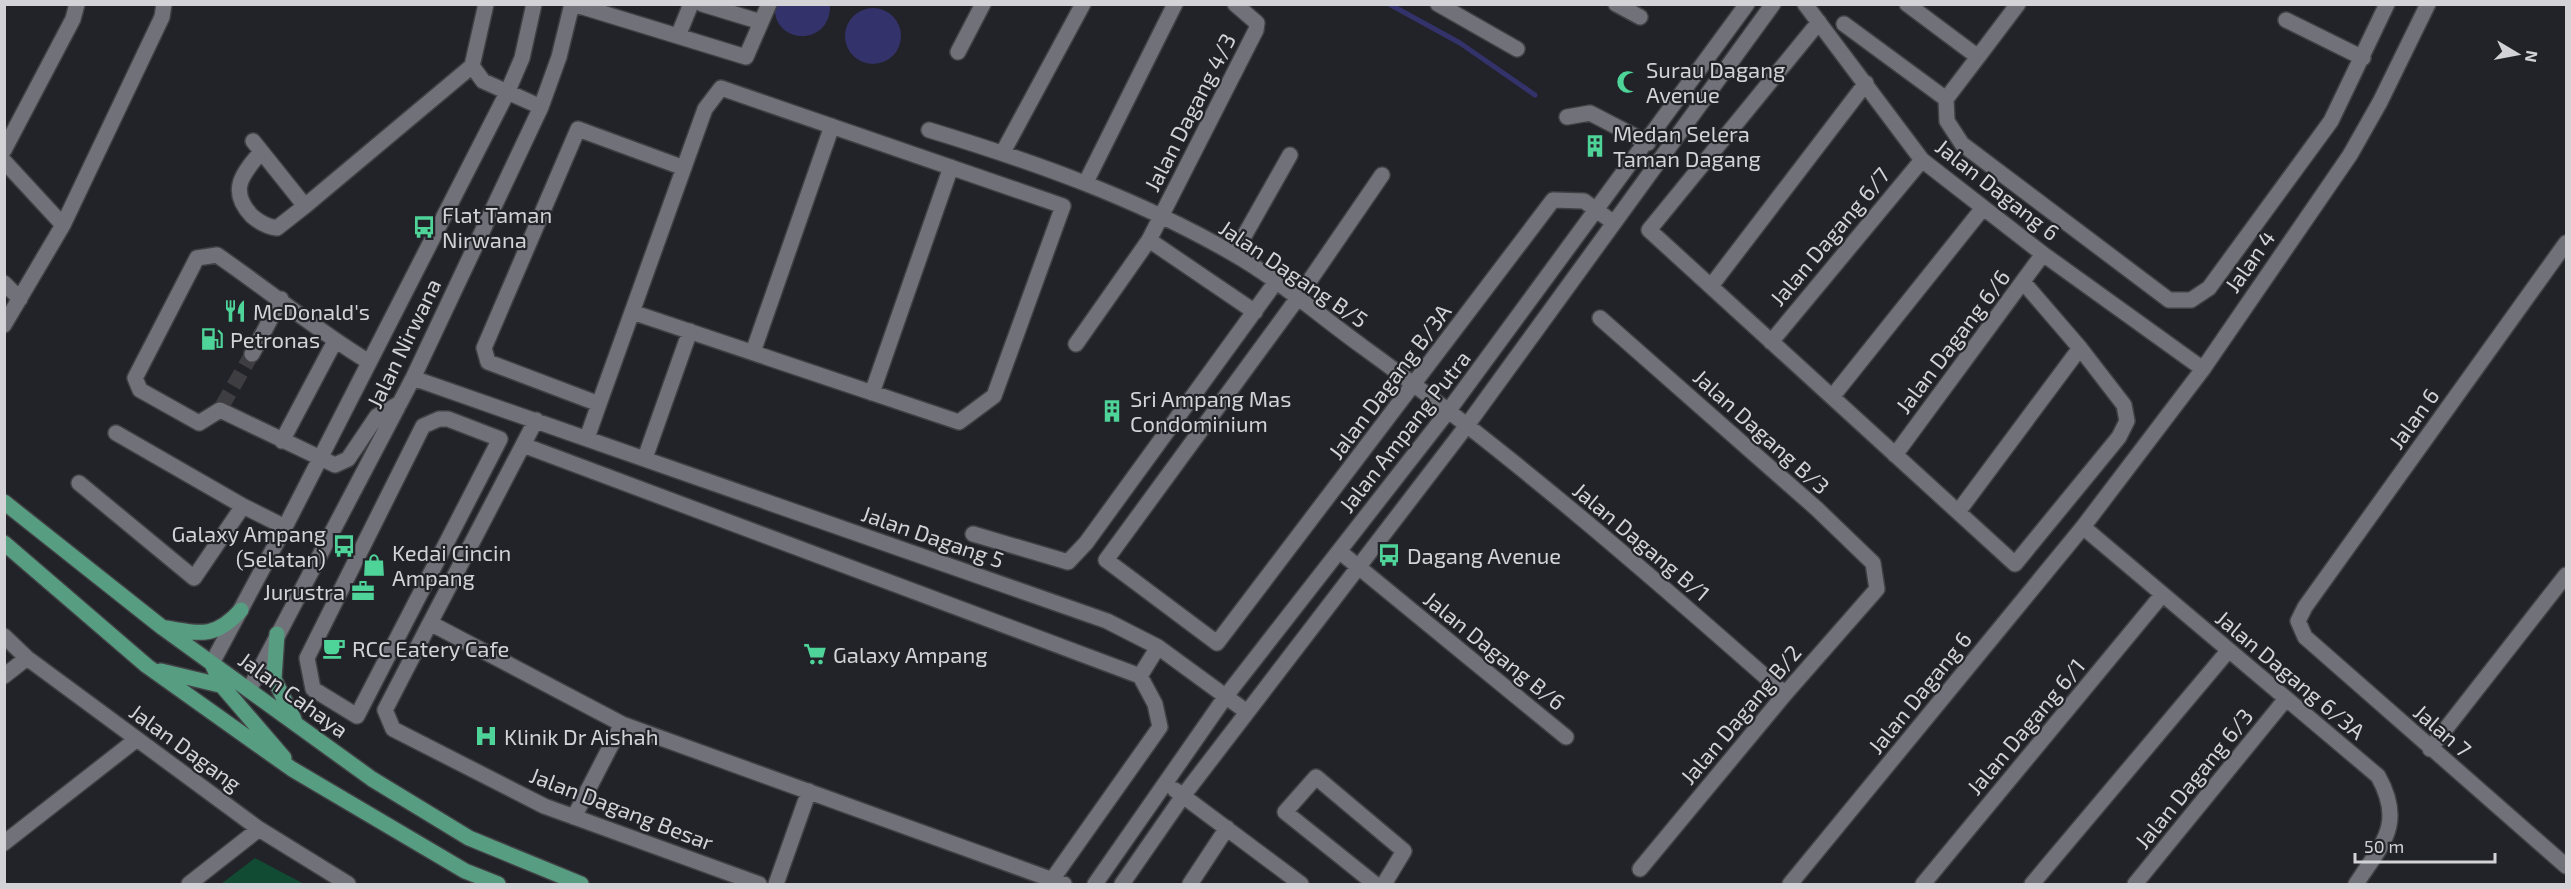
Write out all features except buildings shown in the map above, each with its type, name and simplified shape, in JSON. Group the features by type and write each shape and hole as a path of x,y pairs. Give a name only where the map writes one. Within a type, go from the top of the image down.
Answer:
{"main road":[{"name":"Jalan Cahaya","path":"4,502 163,628 372,779 469,838 581,885"},
{"path":"4,543 147,666 292,769 455,866 498,885"},
{"path":"163,628 193,633 211,633 226,627 241,610"},
{"path":"278,634 274,679 297,725"},
{"path":"212,663 223,687 269,738 292,769"},
{"path":"147,666 223,687 249,690"}],"street":[{"path":"4,150 73,19 77,4"},
{"path":"4,325 63,225 162,17 164,4"},
{"path":"305,206 257,146 240,184 238,194 242,205 256,219 277,228 305,206 472,66 486,4"},
{"name":"Jalan Nirwana","path":"212,663 320,460 507,93 522,58 534,4"},
{"path":"572,4 746,57 769,4"},
{"name":"Jalan Nirwana","path":"249,690 413,378 541,107 559,57 572,4"},
{"path":"678,36 692,4"},
{"path":"702,4 761,22"},
{"path":"958,51 983,4"},
{"path":"1003,152 1083,4"},
{"path":"1086,182 1175,4"},
{"name":"Jalan Dagang 4/3","path":"1076,344 1149,240 1256,30 1257,23 1235,4"},
{"path":"1438,4 1517,49"},
{"path":"1616,4 1640,17"},
{"name":"Jalan Ampang Putra","path":"1095,885 1226,696 1449,410 1648,143 1747,4"},
{"name":"Jalan Ampang Putra","path":"1122,885 1183,796 1468,424 1773,4"},
{"name":"Jalan Dagang 6","path":"1805,4 1866,82 1922,160 2043,254 2202,369"},
{"path":"1907,4 1978,57"},
{"path":"2018,4 1946,99 1947,121 1962,144 2169,300 2191,300 2209,288 2331,121 2387,4"},
{"name":"Jalan 4","path":"2083,527 2202,369 2350,155 2380,102 2428,4"},
{"path":"2286,20 2363,58"},
{"path":"1819,22 1649,230 2015,564 2119,436 2127,421 2124,405 2080,348 2024,283"},
{"path":"1844,24 1946,99"},
{"path":"472,66 483,81 541,107"},
{"path":"1711,286 1866,82"},
{"path":"587,438 599,404 632,312 684,168 705,109 721,88 1063,206 994,396 959,422 632,312"},
{"path":"1567,117 1590,113 1648,143"},
{"path":"753,352 832,126"},
{"path":"599,404 488,362 484,348 578,129 684,168"},
{"name":"Jalan Dagang B/5","path":"929,130 1003,152 1086,182 1161,216 1234,254 1449,410"},
{"path":"1234,254 1290,154"},
{"name":"Jalan Dagang 6/7","path":"1771,342 1922,160"},
{"path":"4,161 63,225"},
{"path":"873,393 951,167"},
{"path":"1297,299 1382,175"},
{"name":"Jalan Dagang B/3A","path":"1297,299 1106,560 1217,643 1415,385 1553,200 1584,201 1614,223"},
{"path":"1832,397 1983,208"},
{"path":"1149,240 1255,312"},
{"name":"Jalan 6","path":"2298,621 2312,598 2566,243"},
{"name":"Jalan Dagang 6/6","path":"1896,455 2043,254"},
{"path":"369,362 335,341 281,299 217,255 197,258 135,378 140,390 199,423 221,408 282,441 335,465 348,459 377,416 400,403"},
{"path":"4,283 20,299"},
{"path":"973,534 1068,562 1086,543 1275,283"},
{"path":"252,354 281,299"},
{"name":"Jalan Dagang B/3","path":"1600,318 1817,509 1873,563 1877,589"},
{"path":"645,458 690,331"},
{"path":"282,441 335,341"},
{"path":"1958,512 2080,348"},
{"name":"Jalan Dagang 5","path":"413,378 1107,621 1158,647 1247,712"},
{"name":"Jalan Dagang B/1","path":"1449,410 1680,602 1785,694"},
{"path":"483,456 506,411"},
{"path":"448,419 494,436 501,440 357,716 313,689 307,658 320,628 423,426 448,419"},
{"path":"523,445 1140,676 1155,704 1160,727 1055,882 622,724 430,623 536,420"},
{"path":"116,433 243,506 285,527"},
{"path":"79,483 194,578 243,506"},
{"name":"Jalan Dagang 6","path":"1790,885 2083,527"},
{"name":"Jalan Dagang 6/3A","path":"2083,527 2285,700 2378,776 2388,793 2392,812 2385,840 2356,885"},
{"name":"Jalan Dagang B/6","path":"1339,551 1566,737"},
{"path":"2430,749 2565,581"},
{"name":"Jalan Dagang B/2","path":"1640,869 1785,694 1877,589"},
{"name":"Jalan Dagang 6/1","path":"1923,885 2162,595"},
{"name":"Jalan 7","path":"2298,621 2305,637 2566,866"},
{"name":"Jalan Dagang Besar","path":"430,623 385,710 393,729 544,806 759,885"},
{"name":"Jalan Dagang","path":"4,636 27,658 259,829 348,885"},
{"path":"1140,676 1158,647"},
{"path":"2032,885 2228,651"},
{"path":"4,676 27,658"},
{"name":"Jalan Dagang 6/3","path":"2135,885 2285,700"},
{"path":"574,817 622,724"},
{"path":"4,843 136,739"},
{"path":"1375,885 1285,812 1316,777 1404,851 1384,885"},
{"path":"1166,783 1301,885"},
{"path":"776,885 809,791"},
{"path":"1190,885 1227,828"},
{"path":"189,885 259,829"}],"green space":[{"path":"255,858 304,884 221,884"}],"shaded area":[{"path":"830,4 828,18 822,28 812,34 802,36 791,34 782,28 776,18 775,5"},
{"path":"873,8 884,10 893,16 899,25 901,36 899,47 893,56 884,62 873,64 862,62 853,56 847,47 845,36 847,25 853,16 862,10"}],"waterway":[{"path":"1389,4 1460,43 1535,95"}],"tunnel":[{"path":"222,406 252,354"}],"place":[{"name":"Surau Dagang Avenue","path":"1628,82"},
{"name":"Medan Selera Taman Dagang","path":"1595,146"},
{"name":"Flat Taman Nirwana","path":"424,227"},
{"name":"McDonald's","path":"235,311"},
{"name":"Petronas","path":"212,339"},
{"name":"Sri Ampang Mas Condominium","path":"1112,411"},
{"name":"Galaxy Ampang (Selatan)","path":"344,546"},
{"name":"Dagang Avenue","path":"1389,555"},
{"name":"Kedai Cincin Ampang","path":"374,565"},
{"name":"Jurustra","path":"363,591"},
{"name":"RCC Eatery Cafe","path":"334,648"},
{"name":"Galaxy Ampang","path":"815,654"},
{"name":"Klinik Dr Aishah","path":"486,736"}]}
